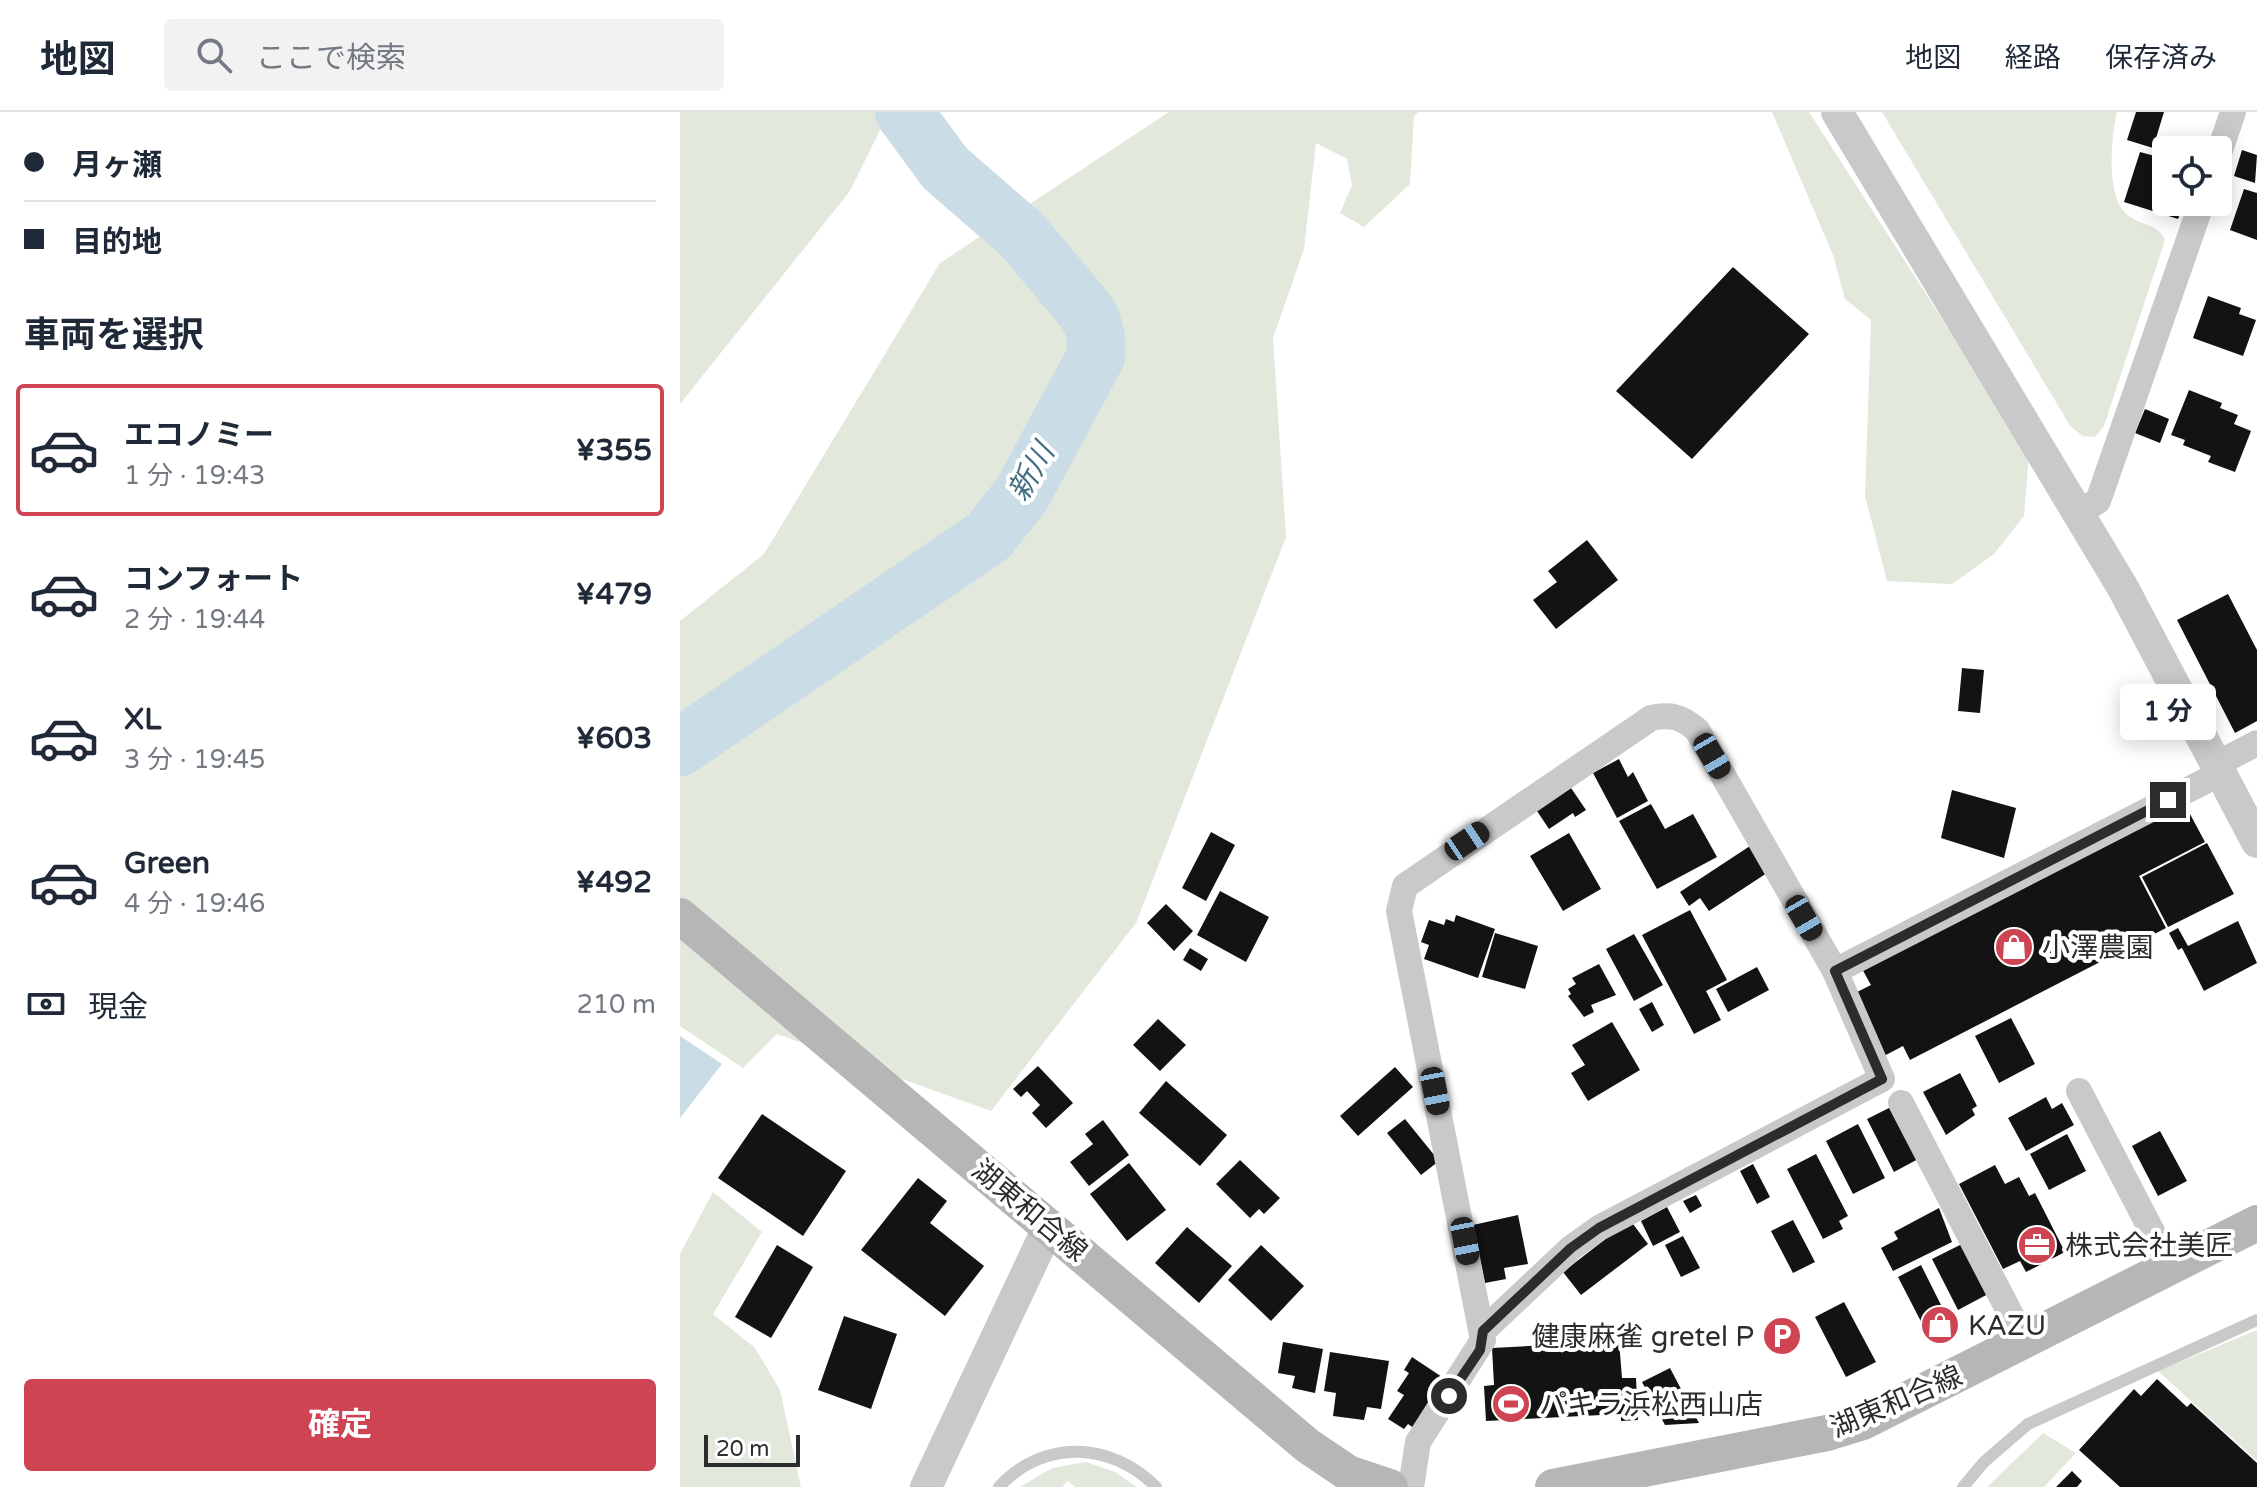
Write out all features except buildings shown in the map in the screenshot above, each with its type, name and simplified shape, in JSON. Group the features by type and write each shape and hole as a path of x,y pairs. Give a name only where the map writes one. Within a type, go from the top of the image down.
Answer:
{"main road":[{"name":"湖東和合線","path":"680,916 1308,1446 1378,1485"},
{"name":"湖東和合線","path":"1553,1487 1834,1431 1890,1410 2257,1223"}],"street":[{"path":"1837,112 2143,624 2257,842"},
{"path":"2225,136 2233,112"},
{"path":"2078,513 2098,501 2197,216"},
{"path":"1378,1485 1418,1442 1480,1350 1483,1331 1399,911 1405,886 1651,718 1667,715 1684,718 1697,730 1835,971 1882,1079 1599,1228 1571,1248 1483,1331"},
{"path":"1835,971 2219,769 2257,743"},
{"path":"2079,1091 2171,1268"},
{"path":"1901,1103 2025,1342"},
{"path":"926,1487 1049,1226"}],"lane":[{"path":"1963,1487 1984,1462 2028,1424 2257,1320"},
{"path":"999,1487 1032,1460 1070,1450 1106,1454 1137,1468 1156,1487"}],"shaded area":[{"path":"680,112 889,112 850,191 680,404"},
{"path":"1169,112 1419,112 1414,116 1410,184 1364,227 1340,213 1352,185 1347,159 1316,143 1304,249 1273,338 1286,537 1136,923 991,1111 777,1034 743,1068 680,1026 680,621 764,554 940,263"},
{"path":"1772,112 1809,112 2029,454 2024,516 1994,554 1952,584 1887,581 1865,496 1871,320 1845,299 1833,255"},
{"path":"1882,112 2117,112 2112,152 2116,197 2129,216 2154,228 2165,240 2104,426 2095,437 2083,436 2071,427"},
{"path":"713,1192 762,1232 713,1314 755,1348 780,1390 801,1487 680,1487 680,1254"},
{"path":"2257,1330 2257,1461 2158,1371"},
{"path":"2043,1433 2076,1453 2044,1487 1987,1487"},
{"path":"1086,1462 1115,1472 1137,1487 1075,1487 1068,1481 1062,1487 1020,1487 1052,1468"}],"water":[{"path":"680,1036 722,1064 680,1118"}],"waterway":[{"name":"新川","path":"680,747 989,536 1022,494 1096,356 1096,337 1091,319 1080,304 1022,235 945,168 904,112"}],"place":[{"name":"小澤農園","path":"2014,947"},
{"name":"株式会社美匠","path":"2037,1245"},
{"name":"KAZU","path":"1940,1325"},
{"name":"健康麻雀 gretel P","path":"1782,1336"},
{"name":"パキラ浜松西山店","path":"1511,1404"}],"route":[{"path":"1449,1396 1480,1350 1483,1331 1584,1238 1882,1079 1835,971 2168,800"}]}
